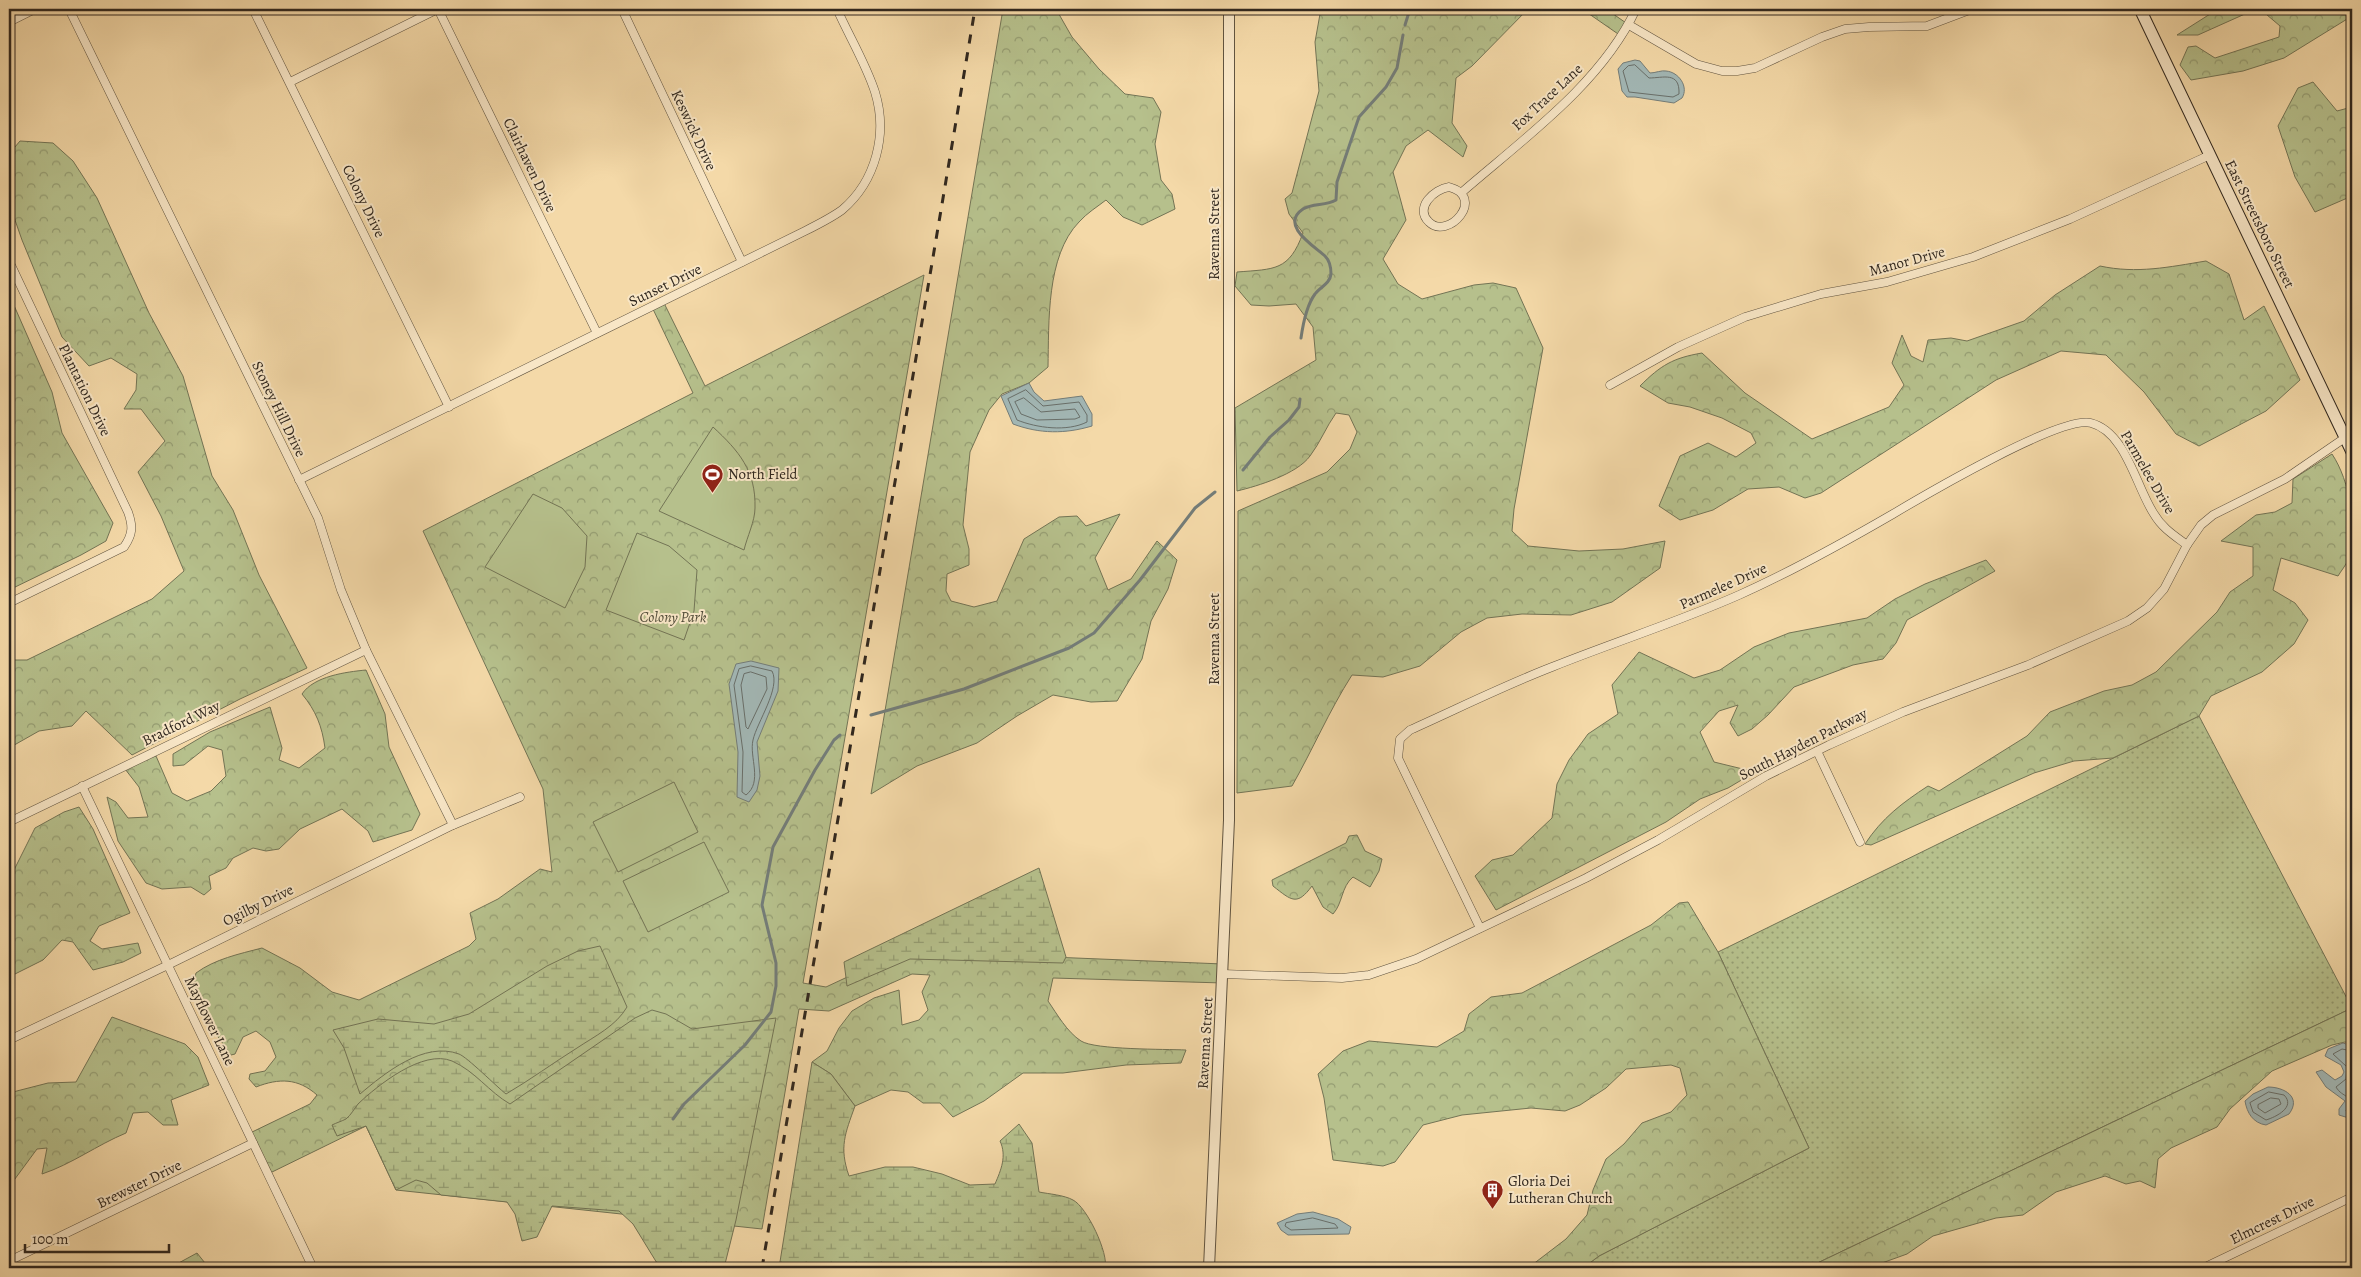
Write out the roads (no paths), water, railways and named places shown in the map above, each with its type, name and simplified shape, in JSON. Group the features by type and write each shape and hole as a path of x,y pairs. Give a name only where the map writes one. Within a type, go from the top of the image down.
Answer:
{"main road":[{"name":"East Streetsboro Street","path":"2140,9 2349,435 2352,452"}],"street":[{"path":"9,22 35,9"},
{"name":"Stoney Hill Drive","path":"69,9 318,518 341,590 366,650 453,826"},
{"name":"Colony Drive","path":"253,9 449,407"},
{"path":"290,82 438,9"},
{"name":"Clairhaven Drive","path":"438,9 597,333"},
{"name":"Keswick Drive","path":"622,9 742,262"},
{"name":"Sunset Drive","path":"299,480 812,228 841,210 856,196 869,176 879,148 879,109 874,90 837,9"},
{"name":"Ravenna Street","path":"1209,1268 1224,974 1229,820 1229,9"},
{"name":"Fox Trace Lane","path":"1461,193 1569,98 1595,70 1629,25 1636,9"},
{"path":"1629,25 1696,64 1722,71 1737,71 1755,68 1822,37 1845,29 1928,26 1972,9"},
{"name":"Manor Drive","path":"1610,385 1678,348 1745,317 1822,294 1887,282 1973,257 2070,219 2210,155"},
{"path":"1449,187 1461,193 1465,204 1461,215 1456,220 1446,226 1439,227 1428,221 1424,207 1436,191 1449,187"},
{"name":"Plantation Drive","path":"9,261 128,512 132,533 124,547 9,603"},
{"name":"Parmelee Drive","path":"1480,928 1398,758 1400,740 1410,730 1550,668 1656,630 1740,594 1833,549 1955,478 2046,433 2072,423 2091,423 2104,428 2116,438 2153,513 2167,530 2187,545"},
{"name":"South Hayden Parkway","path":"1224,974 1320,979 1369,975 1416,959 1594,874 1658,840 1766,776 1817,751 1880,722 2031,664 2128,620 2147,608 2164,589 2187,545 2201,525 2213,515 2285,479 2349,435"},
{"name":"Bradford Way","path":"9,822 366,650"},
{"path":"1817,751 1860,842"},
{"name":"Mayflower Lane","path":"82,786 313,1268"},
{"name":"Ogilby Drive","path":"9,1040 453,826 520,797"},
{"name":"Brewster Drive","path":"9,1261 253,1143"},
{"name":"Elmcrest Drive","path":"2203,1268 2352,1197"}],"water":[{"path":"1635,60 1640,61 1650,73 1664,71 1671,72 1679,77 1684,89 1682,98 1674,103 1627,97 1622,91 1618,69 1623,63"},
{"path":"1029,383 1034,392 1044,401 1082,396 1092,414 1092,426 1052,432 1033,430 1013,424 1001,396"},
{"path":"751,661 779,668 778,691 757,742 760,776 757,790 749,802 737,797 738,752 729,684 736,664"},
{"path":"2343,1043 2352,1046 2352,1091 2350,1094 2352,1119 2339,1115 2339,1109 2345,1101 2326,1087 2316,1072 2322,1070 2335,1080 2342,1076 2344,1072 2341,1065 2325,1056 2328,1049"},
{"path":"2268,1087 2285,1091 2292,1098 2293,1103 2289,1114 2266,1125 2251,1117 2245,1101 2253,1094"},
{"path":"1313,1212 1338,1219 1351,1227 1349,1234 1288,1235 1281,1230 1277,1223 1297,1214"}],"waterway":[{"path":"1405,25 1410,9"},
{"path":"1301,338 1309,304 1315,294 1327,283 1331,274 1330,264 1326,258 1301,235 1295,222 1297,215 1307,207 1336,200 1337,182 1359,117 1386,87 1397,68 1403,35"},
{"path":"1243,470 1270,437 1289,420 1299,407 1300,399"},
{"path":"871,715 964,689 1069,648 1094,633 1140,580 1195,508 1215,492"},
{"path":"673,1119 684,1104 745,1045 771,1012 776,986 776,963 762,905 773,847 815,770 834,740 840,735"}],"railway":[{"path":"762,1268 975,9"}],"place":[{"name":"North Field","path":"712,493"},
{"name":"Gloria Dei Lutheran Church","path":"1492,1209"}],"park label":[{"name":"Colony Park","path":"673,617"}]}
